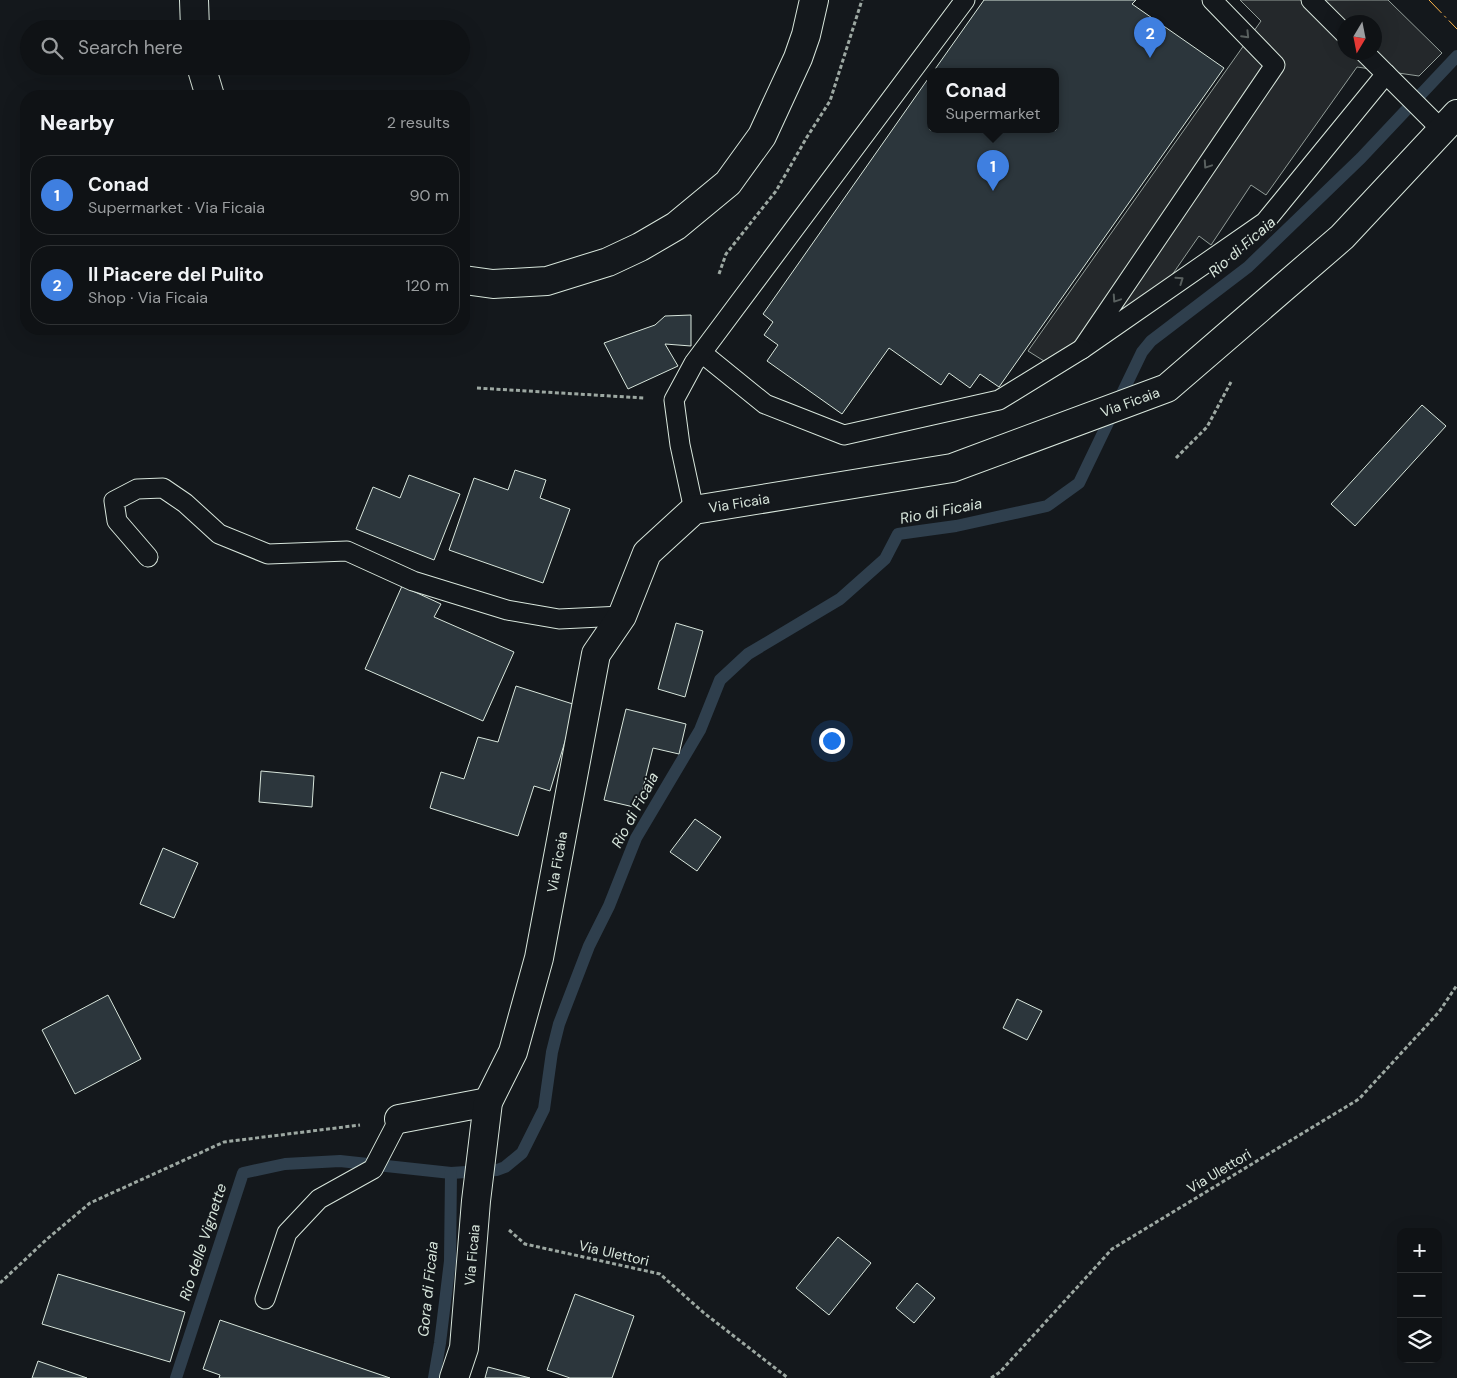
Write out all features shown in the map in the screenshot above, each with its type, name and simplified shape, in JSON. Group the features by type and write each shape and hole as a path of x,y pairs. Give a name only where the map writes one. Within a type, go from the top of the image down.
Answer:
{"main road":[{"path":"194,0 195,20"},
{"path":"470,281 493,284 547,281 608,262 640,247 676,226 728,183 762,136 798,58 806,35 814,0"},
{"path":"204,75 208,90"},
{"name":"Via Ficaia","path":"454,1378 464,1348 477,1196 488,1102 513,1052 539,958 596,654 622,616 646,553 694,510 952,468 1167,388 1342,237 1450,122"},
{"path":"399,1119 488,1102"}],"lane":[{"path":"694,510 680,445 674,400 694,363 965,0"},
{"path":"1082,349 1275,65 1212,0"},
{"path":"1311,0 1337,26"},
{"path":"1372,60 1386,74 1450,122"},
{"path":"702,353 765,404 844,434 998,400 1082,349 1265,222 1386,74"},
{"path":"148,557 117,521 114,501 137,489 163,488 185,503 219,534 268,554 347,551 413,581 506,610 559,619 622,616"},
{"path":"265,1299 287,1232 319,1199 373,1169 399,1119"}],"path":[{"path":"715,282 726,254 776,191 830,101 862,0"},
{"path":"477,388 674,400"},
{"name":"Via Ulettori","path":"991,1378 1000,1372 1112,1249 1359,1099 1439,1012 1457,985"},
{"path":"0,1283 90,1203 224,1142 373,1124 399,1119"},
{"name":"Via Ulettori","path":"477,1196 525,1244 660,1274 704,1313 788,1378"}],"shaded area":[{"path":"1240,0 1388,0 1442,53 1419,76 1357,67 1266,195 1251,185 1211,245 1199,236 1163,288 1044,361 1028,351 1261,21"}],"building":[{"path":"984,0 1136,0 1132,4 1224,68 999,387 980,374 970,388 949,373 941,385 889,348 842,414 767,361 778,345 764,335 773,322 763,314 927,80 927,133 1059,133 1059,68 936,68"},
{"path":"691,315 691,346 665,344 678,366 628,389 604,343 655,325 665,316"},
{"path":"1422,405 1446,426 1355,526 1331,504"},
{"path":"515,470 546,480 540,498 570,509 543,583 449,550 474,478 508,490"},
{"path":"409,475 460,494 434,560 356,529 373,487 400,498"},
{"path":"402,586 441,604 434,617 514,652 483,721 365,669"},
{"path":"676,623 703,631 685,697 658,689"},
{"path":"516,686 576,705 550,791 534,786 518,836 430,808 441,772 464,779 478,737 498,742"},
{"path":"626,709 686,724 679,754 653,748 638,808 604,800"},
{"path":"261,771 314,776 312,807 259,802"},
{"path":"695,819 721,837 697,871 670,852"},
{"path":"163,848 198,863 174,918 140,904"},
{"path":"108,995 141,1059 75,1094 42,1030"},
{"path":"1017,999 1042,1011 1027,1040 1003,1028"},
{"path":"838,1237 871,1263 829,1315 796,1288"},
{"path":"58,1274 185,1312 170,1362 42,1324"},
{"path":"917,1283 935,1298 914,1323 896,1308"},
{"path":"575,1294 634,1316 612,1378 570,1378 547,1370"},
{"path":"220,1320 390,1378 219,1378 220,1375 203,1369"},
{"path":"38,1361 87,1378 32,1378"},
{"path":"488,1367 530,1378 485,1378"}],"waterway":[{"name":"Rio di Ficaia","path":"176,1378 243,1173 285,1164 340,1161 451,1173 497,1170 505,1167 522,1153 544,1109 552,1052 559,1024 589,946 609,906 636,838 700,730 720,680 748,654 840,599 885,559 898,534 956,526 1047,506 1079,483 1142,352 1151,341 1248,267 1361,158 1457,56"},
{"name":"Gora di Ficaia","path":"434,1378 450,1261 451,1173"}],"power":[{"path":"1429,0 1457,29"}],"place":[{"name":"Il Piacere del Pulito","path":"1150,58"},
{"name":"Conad","path":"993,191"}],"water label":[{"name":"Rio delle Vignette","path":"203,1242"}]}
